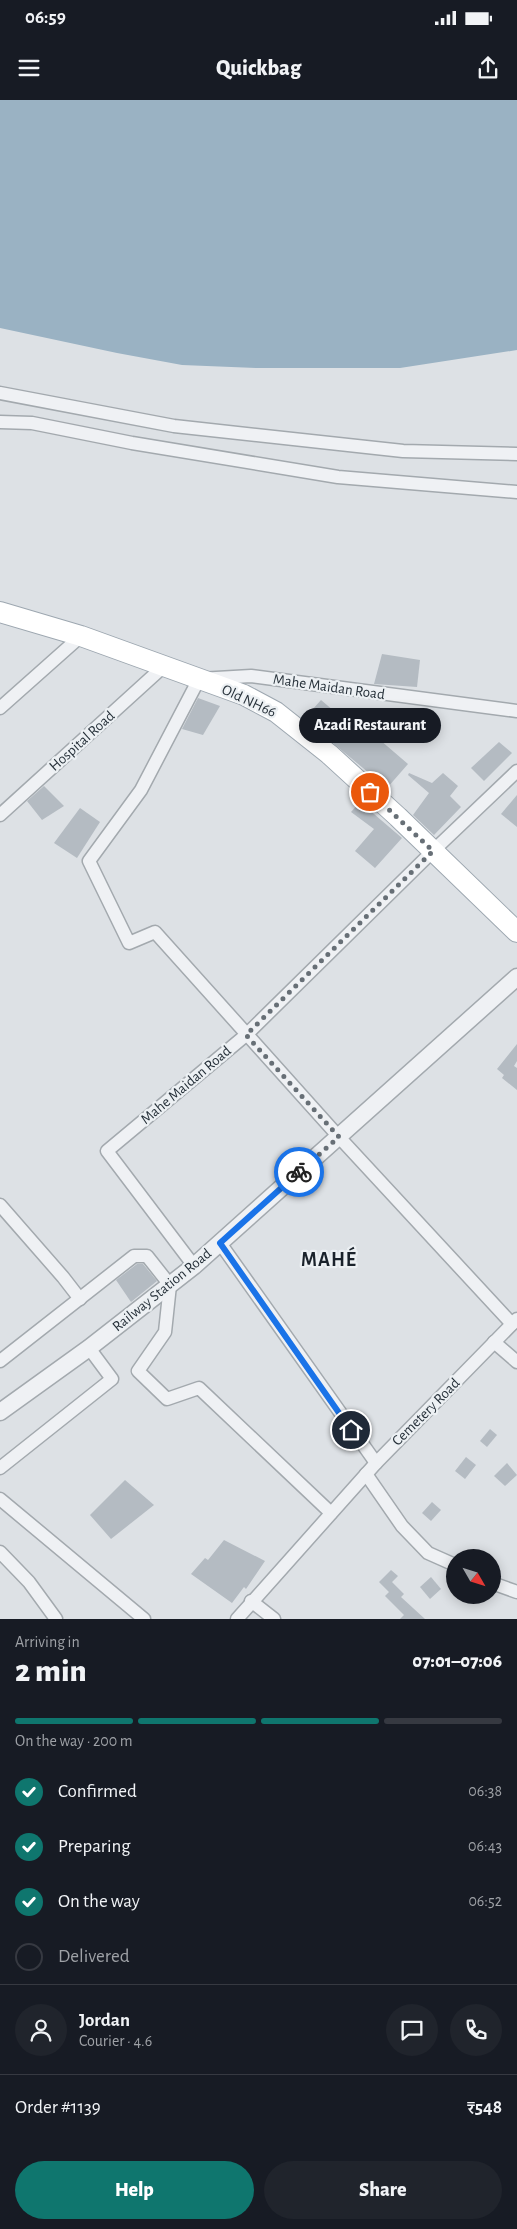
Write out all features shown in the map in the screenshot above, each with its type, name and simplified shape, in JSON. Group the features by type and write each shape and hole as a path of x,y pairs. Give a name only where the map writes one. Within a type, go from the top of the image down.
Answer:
{"main road":[{"name":"Old NH66","path":"0,612 81,636 164,666 244,695 276,712 329,754 517,932"}],"street":[{"path":"0,393 174,426 403,451 517,454"},
{"path":"0,422 32,423 132,443 338,477 517,492"},
{"path":"0,708 81,636"},
{"name":"Hospital Road","path":"0,815 164,666"},
{"name":"Mahe Maidan Road","path":"199,679 251,676 517,711"},
{"path":"199,679 140,790 89,861 130,943 155,932 339,1137 515,1321"},
{"name":"Mahe Maidan Road","path":"194,1266 107,1151 246,1035 517,771"},
{"name":"Railway Station Road","path":"0,1412 89,1348 194,1266 517,977"},
{"path":"0,1205 80,1299"},
{"path":"220,1243 376,1463"},
{"path":"0,1361 134,1256 147,1256 170,1285 165,1332 138,1372 167,1399 199,1388 331,1513"},
{"name":"Cemetery Road","path":"238,1619 251,1602 376,1463 515,1321"},
{"path":"494,1342 517,1362"},
{"path":"0,1468 112,1379 89,1348"},
{"path":"366,1474 402,1526 428,1553 446,1562"},
{"path":"0,1499 144,1619"},
{"path":"0,1552 29,1582 56,1619"},
{"path":"501,1586 517,1592"},
{"path":"251,1602 274,1619"}],"water":[{"path":"0,100 517,100 517,350 400,368 257,368 182,365 0,328"}],"building":[{"path":"382,654 420,660 417,687 374,684"},
{"path":"198,698 220,706 203,735 182,729"},
{"path":"321,700 354,728 359,722 408,764 387,788 304,719"},
{"path":"411,713 429,721 421,742 399,734"},
{"path":"499,742 512,753 484,781 471,768"},
{"path":"409,773 432,783 443,773 458,786 450,796 461,807 434,835 413,815 429,793 408,775"},
{"path":"44,786 64,806 42,820 27,801"},
{"path":"517,795 517,827 501,814"},
{"path":"360,802 402,838 375,868 355,851 374,829 351,812"},
{"path":"80,808 100,822 77,858 54,843"},
{"path":"517,1044 517,1061 514,1066 517,1068 517,1090 502,1078 504,1075 497,1069"},
{"path":"137,1264 143,1264 157,1281 131,1302 116,1280"},
{"path":"490,1429 497,1435 487,1447 480,1441"},
{"path":"466,1457 476,1465 465,1479 455,1471"},
{"path":"507,1463 517,1475 505,1486 494,1476"},
{"path":"125,1480 154,1505 111,1539 90,1515"},
{"path":"432,1502 441,1510 431,1521 422,1513"},
{"path":"224,1540 265,1561 246,1589 244,1587 232,1603 191,1574 205,1558 208,1560"},
{"path":"391,1570 398,1576 392,1582 404,1594 401,1597 425,1619 400,1619 404,1615 385,1596 389,1592 379,1582"},
{"path":"431,1577 441,1589 430,1599 420,1587"}],"way so far":[{"path":"299,1172 339,1137 246,1035 433,851 370,792"}],"place":[{"name":"Azadi Restaurant","path":"370,792"}],"district":[{"name":"MAHÉ","path":"329,1260"}],"route":[{"path":"299,1172 220,1243 351,1430"}]}
